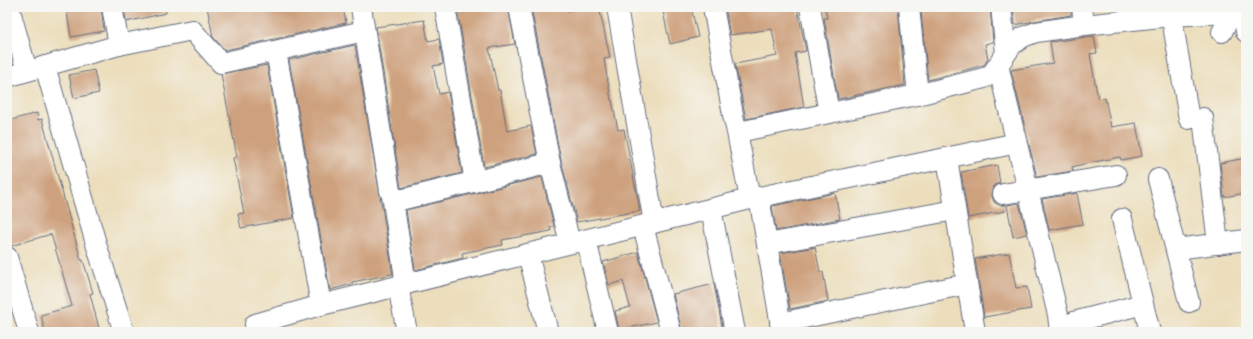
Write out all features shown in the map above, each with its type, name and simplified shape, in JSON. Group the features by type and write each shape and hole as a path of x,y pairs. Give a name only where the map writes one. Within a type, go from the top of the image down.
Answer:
{"street":[{"path":"9,7 36,68 97,247 124,332"},
{"path":"112,7 119,45"},
{"path":"361,7 390,191 392,195 407,332"},
{"path":"445,7 475,182"},
{"path":"519,7 550,163 608,332"},
{"path":"616,7 648,224 671,332"},
{"path":"713,7 736,127 767,244 781,328 967,284"},
{"path":"810,7 828,113"},
{"path":"909,7 918,95"},
{"path":"1001,7 1002,59 1018,143 1058,315 1067,327 1143,304"},
{"path":"736,127 743,131 918,95 984,78 992,74 1012,45 1023,37 1083,16 1171,11 1239,11"},
{"path":"1171,11 1196,118 1218,244"},
{"path":"1239,11 1246,32"},
{"path":"1222,32 1239,11"},
{"path":"7,77 119,45 192,30 221,63 364,31"},
{"path":"276,50 321,305"},
{"path":"255,324 321,305 754,198 1018,143"},
{"path":"947,158 975,332"},
{"path":"392,195 394,199 404,199 550,163"},
{"path":"1003,194 1116,175"},
{"path":"1158,179 1189,302"},
{"path":"711,209 735,332"},
{"path":"767,244 955,210"},
{"path":"1122,219 1150,332"},
{"path":"1176,249 1246,240"},
{"path":"528,254 548,332"},
{"path":"7,258 29,332"}],"building":[{"path":"66,7 101,7 104,31 71,37"},
{"path":"124,7 166,7 166,13 126,22"},
{"path":"207,7 343,7 346,23 225,50 213,37"},
{"path":"457,7 508,7 515,44 489,48 498,90 500,90 507,131 531,126 537,154 484,167"},
{"path":"531,7 568,7 568,11 589,7 599,7 610,58 604,59 611,100 618,130 624,129 640,211 577,222 561,160"},
{"path":"662,7 691,7 698,37 670,44"},
{"path":"725,7 797,7 806,51 795,53 804,107 746,119 735,64 777,56 772,29 730,35"},
{"path":"825,7 898,7 905,85 838,99 824,18 827,18"},
{"path":"947,7 990,7 993,42 985,44 988,59 984,65 928,80 921,12"},
{"path":"1013,7 1071,7 1071,15 1015,25"},
{"path":"424,20 428,41 439,39 443,64 433,66 439,94 448,92 462,173 401,188 376,27"},
{"path":"1094,36 1097,53 1090,54 1098,99 1105,98 1111,127 1136,123 1142,156 1121,160 1120,157 1084,164 1072,167 1073,171 1037,177 1011,70 1053,63 1050,42"},
{"path":"355,45 393,274 352,282 352,284 330,290 289,60"},
{"path":"267,65 294,218 241,228 238,214 244,213 233,158 237,157 221,74"},
{"path":"94,70 99,93 74,98 69,75"},
{"path":"37,113 38,120 42,119 81,260 83,260 93,293 90,294 99,328 98,332 45,332 41,315 72,306 51,234 11,246 7,234 7,121"},
{"path":"1246,158 1246,193 1224,197 1220,163"},
{"path":"997,165 1000,183 995,185 992,190 992,196 994,202 999,205 1004,205 1005,211 968,218 961,172"},
{"path":"542,177 554,226 550,227 551,231 502,240 503,245 462,253 463,258 415,270 406,210"},
{"path":"835,193 840,219 776,231 772,206"},
{"path":"1077,193 1083,224 1049,230 1042,199"},
{"path":"1019,203 1027,234 1013,237 1007,205"},
{"path":"815,247 820,272 823,272 828,301 790,309 780,253"},
{"path":"638,252 657,322 619,330 615,311 630,307 623,281 609,285 603,262"},
{"path":"1009,253 1016,288 1027,287 1031,309 984,317 975,259"},
{"path":"714,284 723,332 682,332 673,294"}]}
